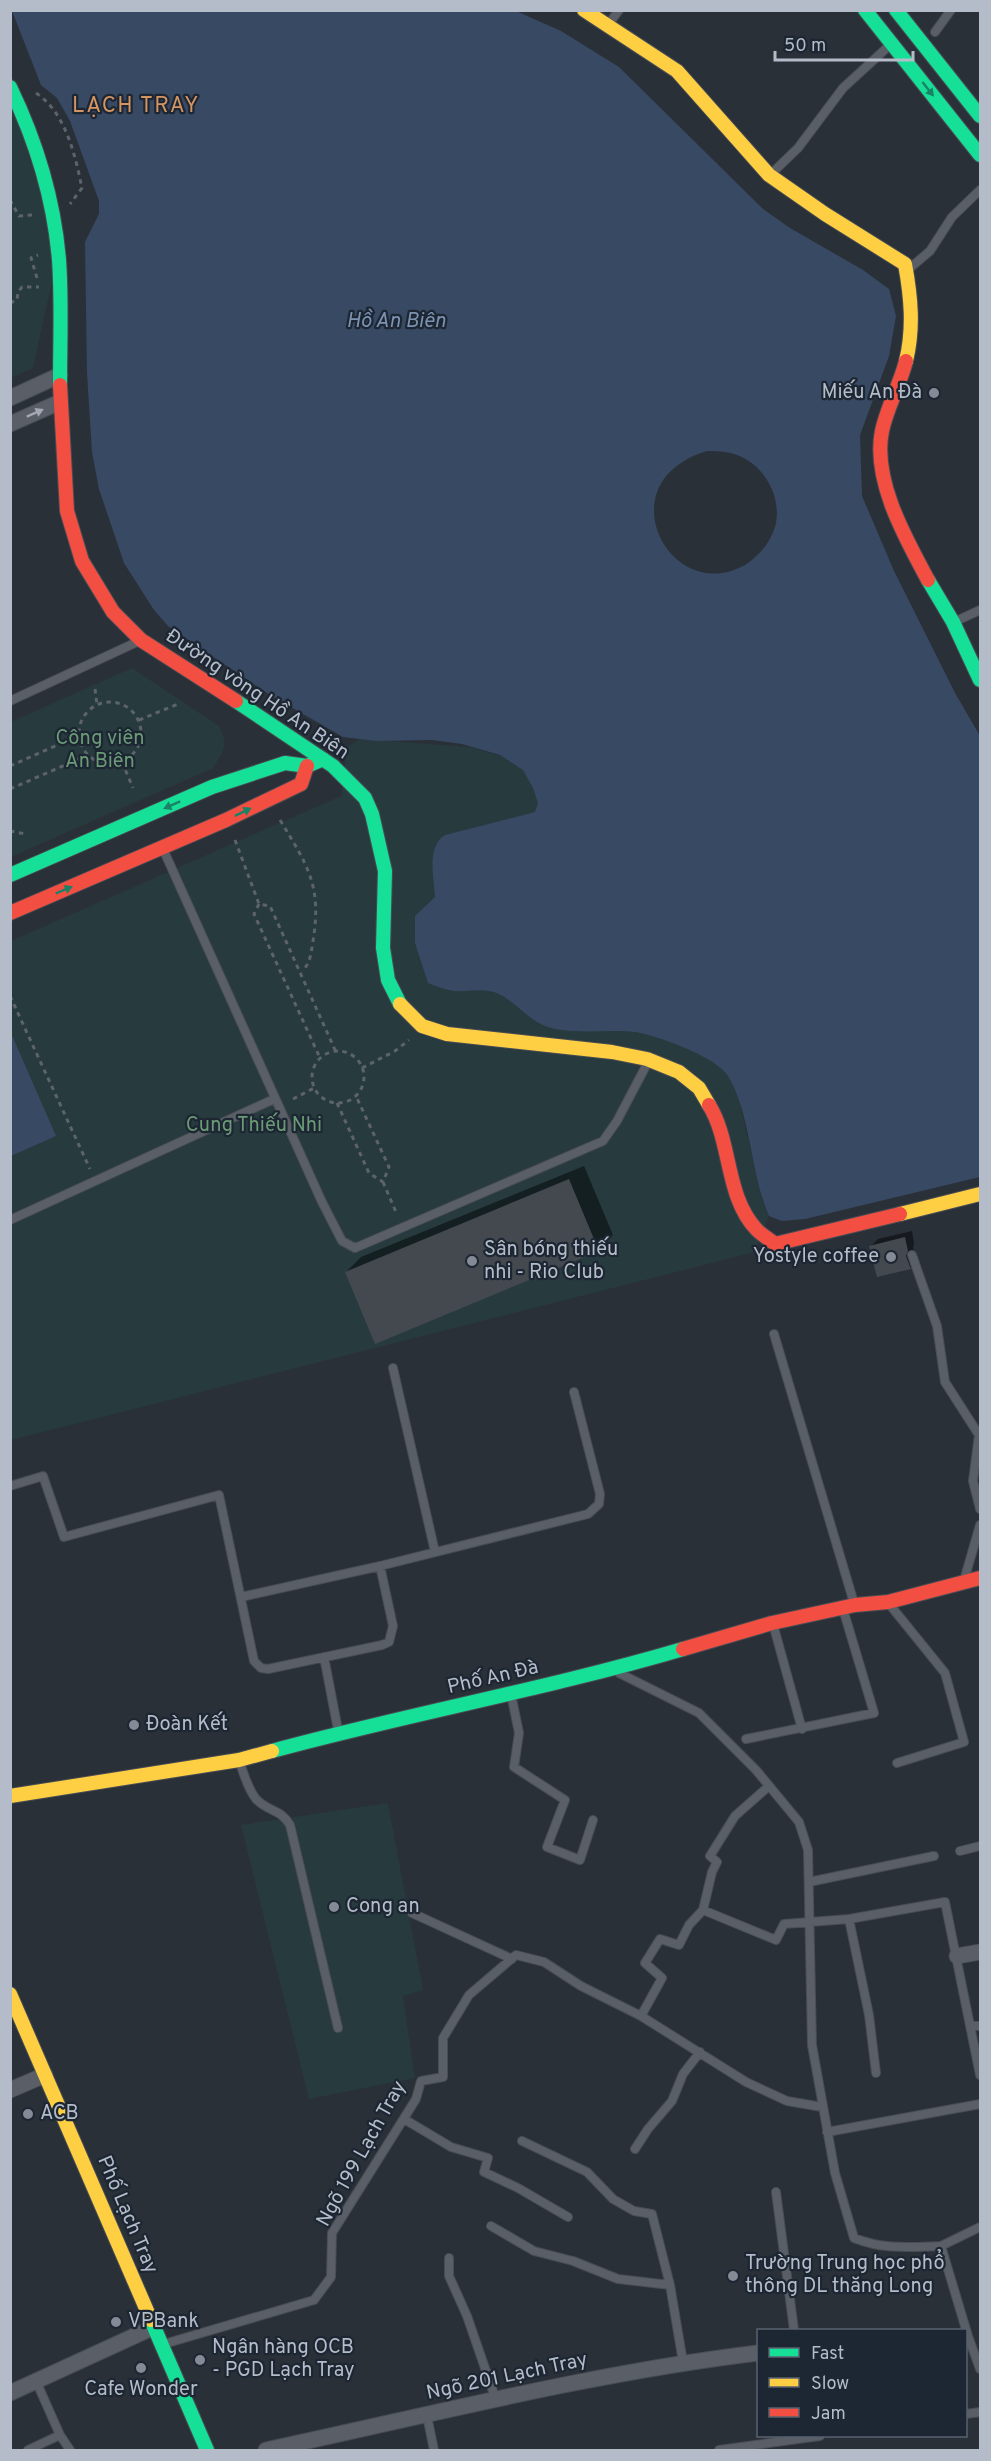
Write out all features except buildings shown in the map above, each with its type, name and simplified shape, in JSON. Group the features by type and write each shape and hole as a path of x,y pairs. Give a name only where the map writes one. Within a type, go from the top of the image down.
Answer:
{"street":[{"path":"584,10 676,71 770,175 825,214 905,264 913,304 912,344 881,434 881,468 890,499 923,573 953,623 981,680"},
{"path":"866,10 981,155"},
{"path":"896,10 981,116"},
{"name":"Đường vòng Hồ An Biên","path":"10,87 27,124 45,177 52,212 59,260 60,402 67,511 82,561 113,612 141,640 269,721 323,759 365,798 372,814 385,871 383,948 388,980 402,1008 422,1026 447,1034 637,1056 679,1072 693,1082 712,1106 747,1220 761,1238 775,1245 981,1194"},
{"path":"10,398 60,375"},
{"path":"10,424 60,402"},
{"path":"10,875 212,787 285,764 307,766 323,759"},
{"path":"10,913 226,820 301,784 307,766"},
{"name":"Phố An Đà","path":"10,1796 239,1760 339,1732 612,1670 772,1623 849,1607 888,1602 981,1578"},
{"path":"957,1956 981,1952"},
{"name":"Phố Lạch Tray","path":"10,1994 207,2451"},
{"path":"10,2090 45,2075"},
{"path":"10,2393 154,2326"},
{"name":"Ngõ 201 Lạch Tray","path":"266,2451 496,2400 683,2362 757,2353"}],"lane":[{"path":"607,26 619,10"},
{"path":"935,32 951,10"},
{"path":"770,175 798,148 843,88 892,43"},
{"path":"906,270 930,251 952,217 981,190"},
{"path":"953,623 981,610"},
{"path":"10,701 141,640"},
{"path":"162,847 274,1099 335,1228 342,1241 355,1248 603,1141 650,1060"},
{"path":"10,1220 274,1099"},
{"path":"912,1255 937,1326 945,1382 979,1435 973,1481 981,1509"},
{"path":"746,1739 874,1713 849,1607 774,1334"},
{"path":"393,1368 435,1552"},
{"path":"241,1597 380,1566 588,1514 599,1504 600,1494 574,1392"},
{"path":"10,1486 43,1476 64,1537 219,1495 256,1665 268,1669 389,1642 393,1626 380,1566"},
{"path":"964,1581 981,1525"},
{"path":"888,1602 945,1673 964,1742 897,1763"},
{"path":"772,1623 802,1729"},
{"path":"324,1658 339,1732"},
{"path":"612,1670 699,1713 769,1786 799,1822 808,1850 812,2045 835,2173 854,2238 873,2246 902,2248 941,2246 981,2227"},
{"path":"511,1694 519,1734 514,1767 565,1800 547,1847 579,1860 593,1821"},
{"path":"239,1760 249,1788 257,1800 269,1809 285,1815 290,1825 338,2028"},
{"path":"641,2016 662,1978 645,1963 660,1939 679,1945 689,1924 703,1910 712,1872 717,1862 710,1857 735,1816 769,1786"},
{"path":"960,1851 981,1846"},
{"path":"809,1882 934,1857"},
{"path":"703,1910 776,1940 784,1924 849,1919 945,1902 981,2075"},
{"path":"412,1913 512,1959 516,1955 544,1962 581,1986 641,2016 746,2082 787,2101 822,2107"},
{"path":"849,1919 869,2015 876,2073"},
{"name":"Ngõ 199 Lạch Tray","path":"163,2345 314,2300 331,2277 332,2233 416,2099 421,2080 443,2077 443,2038 469,1995 512,1959"},
{"path":"972,2026 981,2026"},
{"path":"635,2149 648,2129 672,2101 682,2074 700,2052"},
{"path":"827,2132 981,2104"},
{"path":"404,2119 451,2147 488,2158 484,2172 518,2188 568,2217"},
{"path":"522,2141 587,2172 613,2199 634,2211 652,2214 670,2285 683,2362"},
{"path":"776,2192 794,2329"},
{"path":"491,2226 534,2251 573,2261 618,2279 670,2285"},
{"path":"941,2246 966,2329"},
{"path":"449,2258 449,2276 467,2316 496,2400"},
{"path":"967,2333 981,2369"},
{"path":"36,2381 60,2435 70,2451"},
{"path":"427,2416 434,2451"},
{"path":"28,2451 60,2435"},
{"path":"718,2451 813,2437"}],"path":[{"path":"34,92 55,109 77,165 82,188 67,207"},
{"path":"10,200 19,216 29,214 38,218"},
{"path":"10,303 17,300 18,292 22,287 40,287 31,258 39,255"},
{"path":"95,689 97,705"},
{"path":"116,702 126,705 139,720 141,740 137,749 122,762 112,764 101,762 88,755 80,740 82,719 97,705 116,702"},
{"path":"139,720 178,704"},
{"path":"10,766 80,735"},
{"path":"10,789 88,755"},
{"path":"122,762 133,788"},
{"path":"280,820 302,856 314,882 316,924 311,955 307,966 301,971"},
{"path":"10,831 26,834"},
{"path":"235,840 259,904 254,914 320,1058"},
{"path":"259,904 270,906 336,1052"},
{"path":"10,996 90,1169"},
{"path":"362,1068 395,1051 413,1038"},
{"path":"336,1052 353,1056 362,1068 364,1080 356,1096 349,1101 337,1103 325,1100 314,1088 312,1072 320,1058 336,1052"},
{"path":"293,1100 314,1088"},
{"path":"356,1096 389,1167 383,1182"},
{"path":"337,1103 369,1173 383,1182 396,1212"}],"green space":[{"path":"10,96 50,221 52,281 33,368 11,378"},
{"name":"Công viên An Biên","path":"132,668 219,726 224,738 224,748 213,768 11,857 11,722"},
{"name":"Cung Thiếu Nhi","path":"360,739 471,747 538,767 636,1018 732,1068 761,1197 769,1216 755,1252 11,1440 11,941 341,796 347,747"},
{"name":"Cong an","path":"388,1803 423,1990 403,1996 415,2078 309,2099 241,1825"}],"water":[{"name":"Hồ An Biên","path":"12,11 516,11 561,31 619,67 763,209 790,228 863,270 889,289 896,316 889,356 860,435 862,496 894,571 955,693 980,736 980,1177 805,1219 782,1221 769,1216 736,1091 728,1076 712,1062 671,1042 645,1034 625,1031 568,1031 548,1027 535,1021 494,992 454,991 428,983 415,943 415,916 435,897 432,863 435,847 445,835 535,812 538,803 533,788 523,770 500,755 462,744 432,740 376,741 343,737 270,695 191,642 168,626 154,610 124,563 99,489 92,452 87,373 85,242 99,214 99,201 70,121 57,98 41,85","holes":["707,451 737,455 748,461 766,479 776,502 775,527 767,544 755,558 745,565 718,573 693,569 673,556 659,535 654,512 659,488 676,467"]},
{"path":"11,1033 56,1136 10,1156"}],"traffic: fast":[{"path":"865,10 980,155"},
{"path":"896,10 980,116"},
{"path":"10,87 36,150 57,238 61,306 60,385"},
{"path":"928,580 953,622 980,680"},
{"path":"236,701 333,766 365,798 372,814 385,871 383,948 388,980 400,1004"},
{"path":"10,875 212,787 285,763 307,766 323,759"},
{"path":"272,1751 581,1677 683,1649"},
{"path":"151,2320 207,2450"}],"traffic: slow":[{"path":"584,10 677,71 769,175 825,214 905,264 911,312 906,361"},
{"path":"400,1004 422,1026 447,1034 612,1052 647,1059 679,1072 699,1088 709,1105"},
{"path":"900,1214 980,1194"},
{"path":"10,1796 239,1760 272,1751"},
{"path":"10,1994 151,2320"}],"traffic: jam":[{"path":"906,361 887,413 880,450 886,489 893,508 928,580"},
{"path":"60,385 67,511 82,561 113,612 141,640 236,701"},
{"path":"10,913 226,820 301,784 307,766"},
{"path":"709,1105 722,1136 739,1202 757,1230 775,1244 900,1214"},
{"path":"683,1649 772,1623 855,1605 888,1602 980,1578"}],"place":[{"name":"Miếu An Đà","path":"934,393"},
{"name":"Yostyle coffee","path":"891,1257"},
{"name":"Sân bóng thiếu nhi - Rio Club","path":"472,1261"},
{"name":"Đoàn Kết","path":"134,1725"},
{"name":"Cong an","path":"334,1907"},
{"name":"ACB","path":"28,2114"},
{"name":"Trường Trung học phổ thông DL thăng Long","path":"733,2276"},
{"name":"VPBank","path":"116,2322"},
{"name":"Ngân hàng OCB - PGD Lạch Tray","path":"200,2360"},
{"name":"Cafe Wonder","path":"141,2368"}],"district":[{"name":"LẠCH TRAY","path":"136,106"}]}
